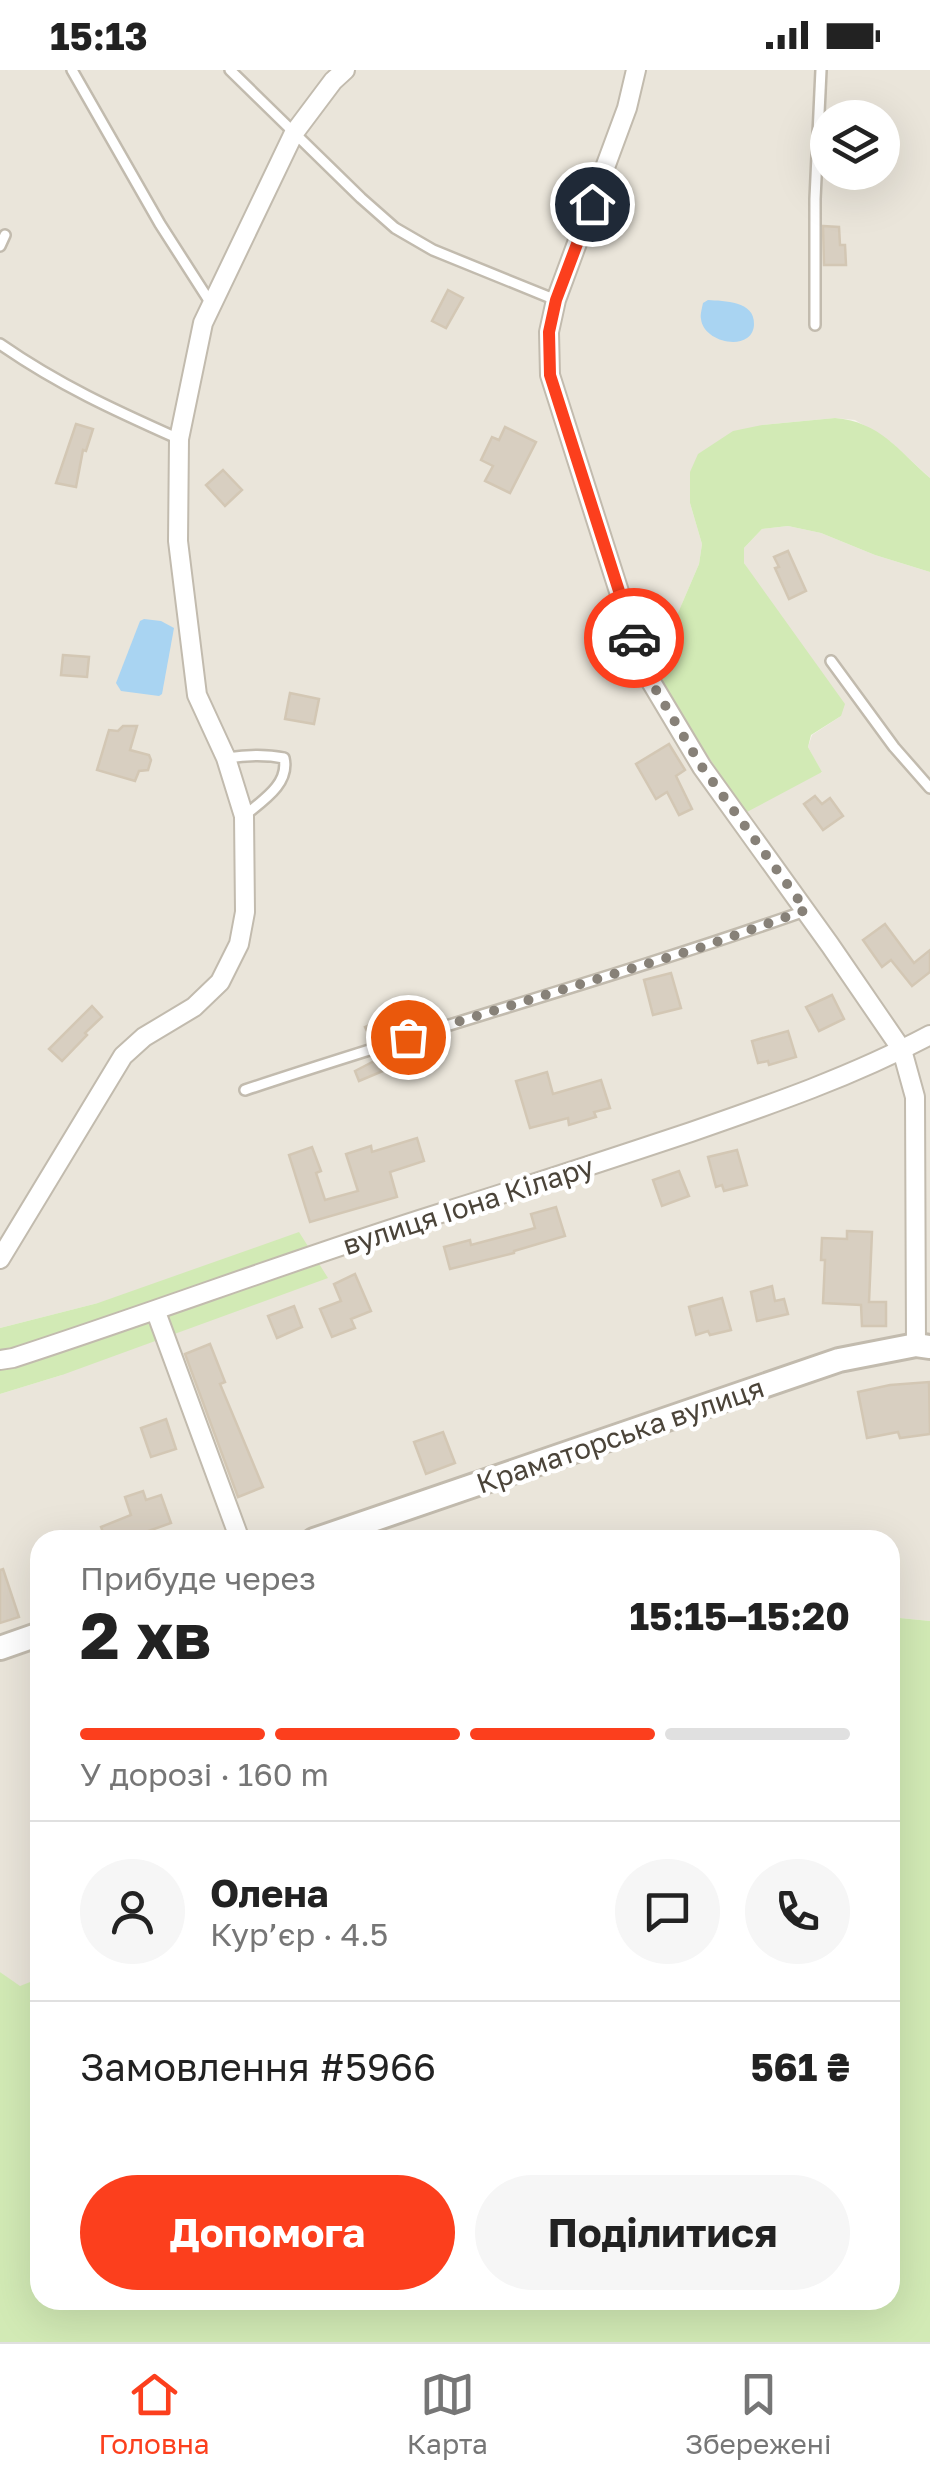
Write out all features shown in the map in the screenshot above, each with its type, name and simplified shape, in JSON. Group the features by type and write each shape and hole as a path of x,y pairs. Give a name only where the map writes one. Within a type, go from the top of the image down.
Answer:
{"street":[{"path":"0,1258 122,1056 144,1037 194,1008 220,982 239,944 245,912 244,816 226,758 196,695 178,541 180,439 203,323 294,133 345,70"},
{"path":"636,70 628,108 556,300 549,332 550,375 644,670 702,767 902,1050 915,1097 923,1346"},
{"name":"вулиця Іона Кілару","path":"0,1360 156,1312 373,1235 797,1096 930,1035"},
{"path":"156,1312 236,1530"},
{"name":"Краматорська вулиця","path":"343,1530 838,1360 923,1346"},
{"path":"0,1648 30,1638"}],"lane":[{"path":"72,70 160,224 212,304"},
{"path":"230,70 395,228 433,250 556,300"},
{"path":"815,324 821,70"},
{"path":"0,246 5,234"},
{"path":"0,344 84,396 180,439"},
{"path":"831,662 930,788"},
{"path":"226,758 274,756 284,758 286,764 279,785 244,816"},
{"path":"245,1090 702,947 806,910"}],"shaded area":[{"path":"0,70 930,70 930,478 891,442 855,420 835,418 762,425 690,503 702,544 699,564 653,671 822,773 808,747 812,735 841,716 744,563 744,548 762,529 788,526 821,533 930,572 930,1621 900,1618 900,1530 30,1530 30,1982 19,1987 0,1972 0,1394 62,1375 98,1303 0,1328"}],"green space":[{"path":"835,418 876,431 930,478 930,572 821,533 788,526 762,529 744,548 744,563 845,704 841,716 811,735 808,747 822,772 745,813 653,671 699,564 702,544 690,503 690,472 698,454 733,431"},
{"path":"299,1232 328,1278 0,1394 0,1328 98,1303"},
{"path":"900,1618 930,1621 930,2342 0,2342 0,1972 20,1986 30,1982 30,2310 900,2310"}],"water":[{"path":"708,300 737,304 749,311 754,324 750,335 734,342 707,331 701,316 703,303"},
{"path":"144,619 174,628 159,696 121,691 116,683"}],"building":[{"path":"823,226 839,227 846,265 824,265"},
{"path":"448,290 463,298 446,328 432,321"},
{"path":"76,424 93,429 86,451 83,450 76,487 56,483"},
{"path":"505,427 536,442 510,493 485,481 493,466 481,460 492,437 499,440"},
{"path":"223,470 242,490 225,506 206,485"},
{"path":"788,551 806,591 789,599 774,557"},
{"path":"63,655 89,657 87,677 61,675"},
{"path":"290,693 319,699 314,724 285,719"},
{"path":"123,726 137,726 130,750 149,755 151,760 148,770 139,771 135,781 97,770 109,730 118,731"},
{"path":"669,744 685,770 676,776 692,809 679,815 667,792 656,799 636,764"},
{"path":"815,796 822,804 830,798 843,816 823,830 804,804"},
{"path":"885,924 914,963 930,950 930,972 912,986 891,960 882,967 863,940"},
{"path":"671,973 681,1008 653,1015 644,980"},
{"path":"832,995 844,1019 819,1031 806,1007"},
{"path":"92,1006 102,1017 62,1061 49,1049"},
{"path":"397,1009 405,1030 372,1041 365,1027"},
{"path":"788,1031 796,1057 769,1065 768,1061 758,1063 752,1041"},
{"path":"411,1045 416,1057 359,1081 355,1071 379,1056"},
{"path":"547,1072 553,1094 601,1080 610,1108 569,1125 568,1118 530,1128 516,1081"},
{"path":"417,1138 424,1161 390,1172 397,1197 310,1222 289,1155 312,1147 321,1171 316,1173 325,1200 358,1191 346,1154 371,1146 372,1152"},
{"path":"737,1150 747,1185 724,1191 722,1185 716,1187 708,1157"},
{"path":"679,1171 689,1196 662,1206 653,1180"},
{"path":"556,1207 565,1236 450,1269 444,1247 470,1240 471,1245 535,1228 531,1214"},
{"path":"847,1231 872,1232 869,1302 886,1302 886,1326 862,1326 861,1305 823,1303 822,1238 847,1239"},
{"path":"355,1274 371,1311 351,1319 355,1328 332,1337 320,1309 341,1301 334,1284"},
{"path":"772,1286 775,1301 784,1299 788,1314 757,1321 751,1292"},
{"path":"722,1298 731,1330 696,1335 689,1307"},
{"path":"294,1306 302,1327 277,1338 268,1316"},
{"path":"210,1344 225,1382 220,1384 263,1487 238,1497 185,1354"},
{"path":"929,1382 930,1434 900,1438 898,1432 867,1438 858,1392"},
{"path":"166,1419 176,1449 151,1457 141,1428"},
{"path":"443,1432 455,1463 426,1474 414,1442"},
{"path":"143,1491 146,1500 161,1495 171,1523 151,1530 102,1530 101,1527 131,1515 125,1497"},
{"path":"3,1569 19,1617 0,1623 0,1570"}],"way so far":[{"path":"408,1037 702,947 806,910 702,767 644,670 634,638"}],"route":[{"path":"592,204 556,300 549,332 550,375 634,638"}]}
